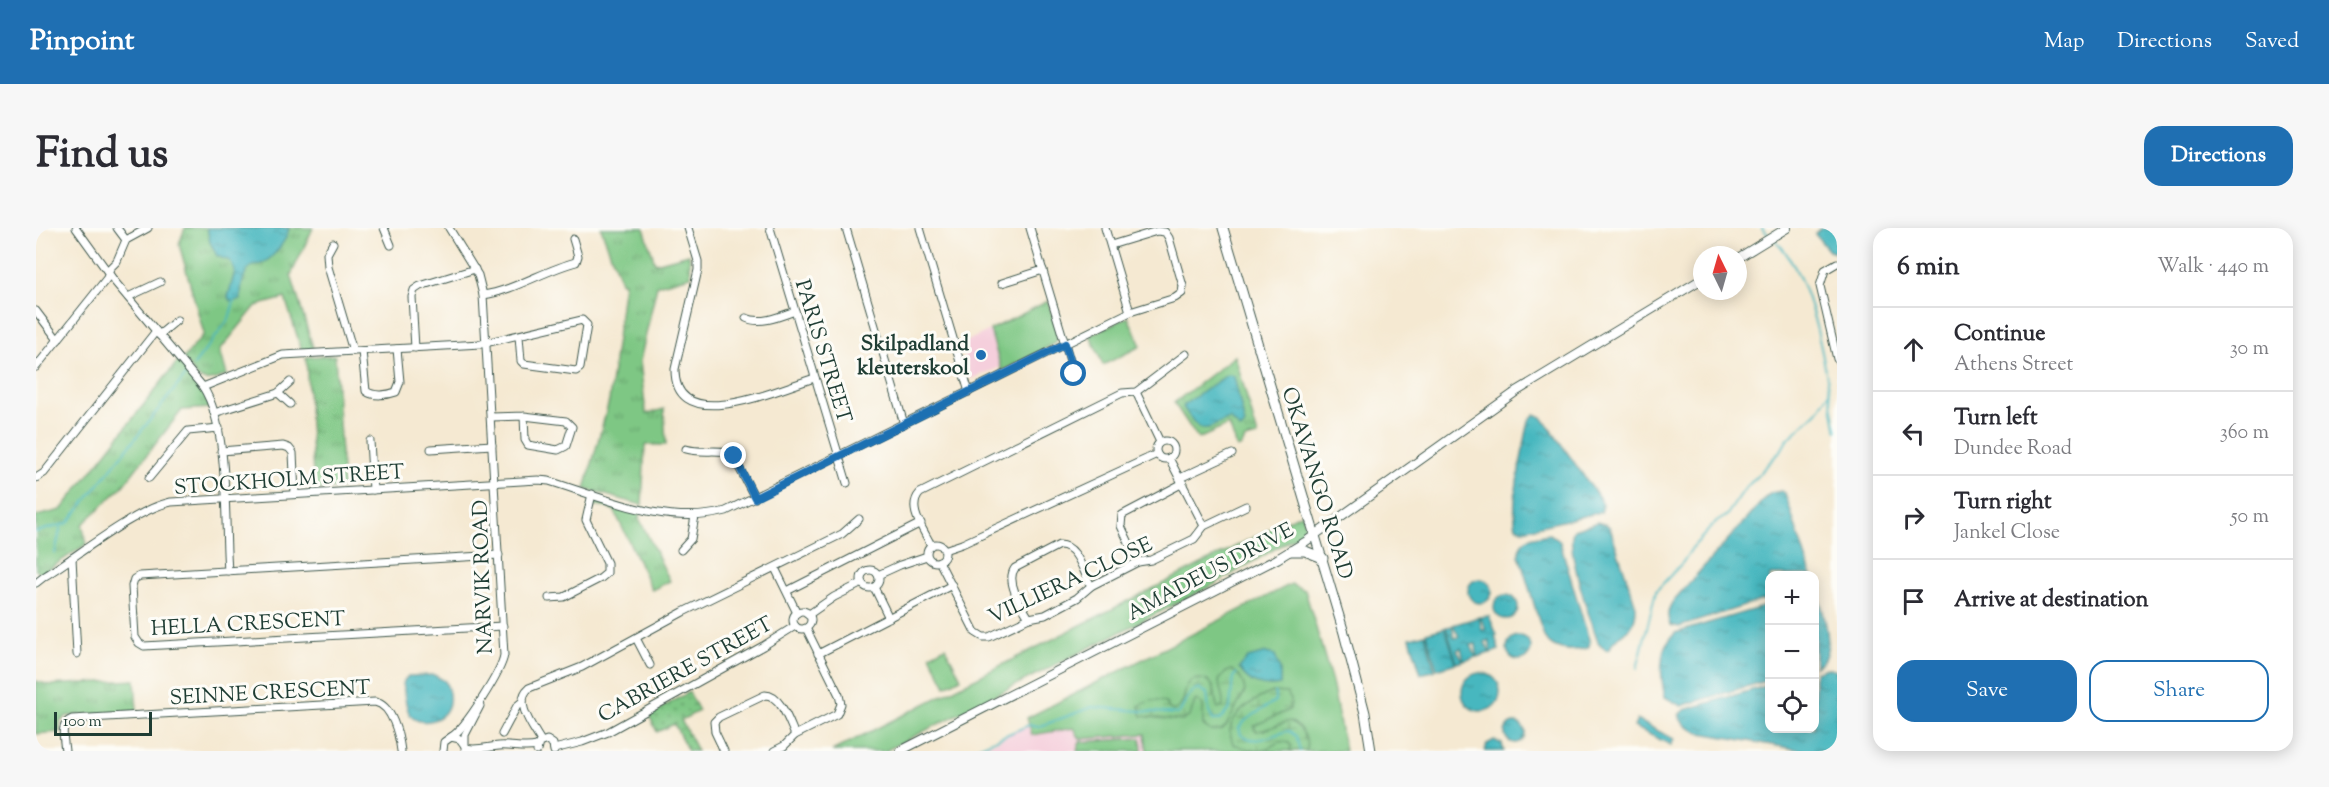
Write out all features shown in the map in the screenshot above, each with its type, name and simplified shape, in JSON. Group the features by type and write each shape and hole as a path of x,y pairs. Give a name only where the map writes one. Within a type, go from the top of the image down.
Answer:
{"main road":[{"name":"OKAVANGO ROAD","path":"1223,228 1353,663 1371,751"},
{"path":"1290,551 1305,551 1323,558"}],"street":[{"path":"76,228 108,273 203,387 219,428 228,571"},
{"path":"117,228 126,240"},
{"path":"36,368 117,261 126,240 148,228"},
{"path":"384,228 391,245"},
{"name":"NARVIK ROAD","path":"449,228 475,269 483,295 503,626 503,660 465,735 465,748"},
{"path":"688,228 698,267 675,369 677,384 683,397 690,401 724,405 815,378"},
{"name":"PARIS STREET","path":"770,228 847,483"},
{"path":"846,228 904,424"},
{"path":"920,228 969,392"},
{"path":"1030,228 1074,374"},
{"path":"1106,228 1131,312"},
{"path":"1747,252 1783,230"},
{"name":"STOCKHOLM STREET","path":"36,584 131,520 163,504 224,498 542,480 647,510 695,516 726,511 1131,312 1175,298 1183,291 1169,238 1165,232 1160,231 1111,245"},
{"path":"483,295 556,267 576,262 578,256 573,239"},
{"path":"333,243 327,254 328,267 353,351"},
{"path":"1837,262 1823,273 1820,286 1837,360"},
{"path":"415,348 412,297 414,290 420,286 475,269"},
{"path":"1002,282 1043,270"},
{"path":"128,297 160,282"},
{"name":"AMADEUS DRIVE","path":"900,751 1290,551 1517,392 1693,284"},
{"path":"36,311 58,340"},
{"path":"746,318 755,321 762,320 795,311"},
{"path":"36,478 44,473 158,333 177,320"},
{"path":"203,387 280,356 486,343 584,321 587,325 580,368 576,371 524,364 521,360 519,336"},
{"path":"362,351 366,391 372,395 396,392 399,386 398,349"},
{"path":"931,545 913,507 915,498 920,493 1122,393 1136,392 1186,354"},
{"path":"214,413 278,393 290,382"},
{"path":"1136,392 1160,442"},
{"path":"278,393 290,404"},
{"path":"491,417 524,416 569,423 571,431 566,446 558,450 528,445 525,440 524,416"},
{"path":"150,478 188,431 219,428"},
{"path":"370,441 373,490"},
{"path":"1160,442 1166,441 1172,446 1173,452 1169,458"},
{"path":"1157,454 1160,442"},
{"path":"431,449 492,445"},
{"path":"221,451 289,448 293,453 295,494"},
{"path":"686,449 699,453 724,451 732,454 755,498"},
{"path":"1157,454 1162,458 1169,458"},
{"path":"944,550 962,544 1157,454"},
{"path":"1138,562 1120,526 1122,514 1232,454"},
{"path":"1169,458 1204,526"},
{"path":"549,598 564,597 601,578 606,573 607,563 586,520 592,495"},
{"name":"VILLIERA CLOSE","path":"939,561 975,632 980,636 993,636 1029,618 1045,615 1077,598 1091,586 1138,562 1151,560 1194,538 1204,526 1246,506"},
{"path":"681,550 691,539 695,516"},
{"path":"539,746 523,701 524,694 529,688 582,668 720,593 842,534 859,519"},
{"path":"786,591 921,523"},
{"path":"931,545 939,545 944,550 944,556 939,561 931,561 927,556 931,545"},
{"path":"1029,618 1011,580 1011,573 1015,568 1059,545 1066,545 1073,550 1091,586"},
{"name":"HELLA CRESCENT","path":"499,555 136,578 132,586 137,641 147,646 503,626"},
{"path":"878,575 900,564 927,556"},
{"path":"72,558 77,654"},
{"path":"775,568 797,612"},
{"path":"871,571 878,575 879,582 874,587 867,588 862,583 862,576 866,572 871,571"},
{"path":"808,615 834,597 862,583"},
{"path":"818,654 952,585"},
{"path":"874,587 889,618"},
{"path":"797,612 802,611 808,615 810,621 806,628"},
{"path":"797,612 793,619 795,626 799,629 806,628"},
{"name":"CABRIERE STREET","path":"554,750 608,732 753,652 795,626"},
{"path":"774,751 784,746 795,735 837,714 840,709 839,695 806,628"},
{"path":"636,638 650,664"},
{"path":"724,751 715,732 714,722 765,695 776,699 795,735"},
{"name":"NARVIK ROAD","path":"443,751 444,742 459,732 481,701"},
{"path":"502,734 517,706 523,701"},
{"name":"SEINNE CRESCENT","path":"65,751 64,726 70,719 375,702 384,705 388,710 401,751"},
{"path":"452,737 460,739 465,748 487,750 500,746 524,748 539,746 549,741 554,750"}],"shaded area":[{"name":"Skilpadland kleuterskool","path":"990,330 1001,367 971,379 961,344"},
{"path":"1030,727 1032,735 1074,728 1080,739 1145,734 1147,751 978,751 1022,728"}],"green space":[{"path":"185,228 313,228 291,275 314,351 302,351 285,298 256,306 220,350 227,375 206,381 198,377 183,359 204,334 179,244"},
{"path":"601,228 644,228 655,263 689,254 691,276 657,285 640,361 646,414 664,409 666,445 645,445 642,505 585,489 609,401 624,282 621,282"},
{"path":"1048,301 1058,334 1056,343 1002,371 990,330"},
{"path":"1128,317 1141,346 1103,365 1090,335"},
{"path":"335,355 343,488 314,490 306,357"},
{"path":"1235,356 1258,436 1245,439 1242,446 1237,448 1229,425 1198,439 1174,403"},
{"path":"178,361 203,391 210,408 182,410 122,487 82,525 87,544 41,574 36,570 36,516 61,510"},
{"path":"599,501 640,513 639,518 670,581 652,590 614,510 598,505 592,508 593,504"},
{"path":"1302,513 1305,525 1300,534 1215,584 885,751 832,751"},
{"path":"1291,584 1305,590 1332,682 1345,751 1147,751 1145,734 1080,739 1074,728 1032,735 1027,718"},
{"path":"945,647 961,678 946,686 930,655"},
{"path":"1231,670 1241,678 1245,691 1226,726 1221,730 1211,731 1203,725 1203,705 1197,700 1190,716 1182,721 1142,716 1139,706 1149,702 1164,702 1173,711 1178,709 1183,701 1187,685 1199,679 1211,683 1218,708 1222,708 1223,697 1219,682 1224,674"},
{"path":"135,680 137,712 67,716 60,722 60,732 36,734 36,681 50,685"},
{"path":"689,692 699,711 681,720 697,751 688,751 674,724 657,732 649,715"},
{"path":"1273,692 1287,693 1291,700 1290,709 1254,726 1256,731 1290,721 1303,733 1307,751 1290,751 1291,745 1287,742 1279,742 1259,751 1233,744 1230,730 1235,717 1253,702"},
{"path":"1141,738 1142,751 1077,751 1080,742"}],"water":[{"path":"207,228 289,228 275,254 266,262 252,266 246,272 241,300 230,301 228,297 235,271 230,261 217,256 210,242"},
{"path":"1821,228 1837,228 1837,253 1829,251 1815,234"},
{"path":"1227,375 1234,376 1245,425 1241,430 1230,419 1207,428 1198,427 1183,407"},
{"path":"1535,414 1542,417 1600,499 1603,505 1601,512 1523,530 1516,527 1515,503 1518,474 1529,420"},
{"path":"1781,491 1785,493 1810,571 1765,571 1765,599 1679,627 1670,625 1668,612 1674,600 1771,493"},
{"path":"1598,522 1610,528 1636,606 1633,623 1612,643 1610,649 1606,650 1598,642 1580,584 1575,567 1572,538 1574,530"},
{"path":"1549,534 1560,542 1590,643 1588,648 1575,650 1558,648 1544,637 1519,555 1525,541"},
{"path":"1480,579 1488,583 1492,591 1488,599 1480,603 1472,599 1468,591 1472,583"},
{"path":"1506,595 1514,599 1518,607 1514,615 1506,619 1498,615 1494,607 1498,599"},
{"path":"1819,597 1828,636 1826,655 1819,664"},
{"path":"1765,606 1765,681 1681,706 1665,697 1662,680 1663,655 1669,640 1675,633"},
{"path":"1489,616 1497,635 1495,636 1499,650 1491,653 1489,640 1485,642 1490,653 1477,657 1476,644 1471,645 1476,657 1464,661 1461,648 1457,650 1463,661 1457,663 1446,627 1452,626 1454,638 1459,637 1453,625 1479,617 1482,630 1486,629 1480,617"},
{"path":"1445,628 1456,663 1437,669 1426,633"},
{"path":"1425,634 1435,670 1421,674 1410,638"},
{"path":"1519,636 1527,640 1531,648 1527,656 1519,660 1511,656 1507,648 1511,640"},
{"path":"1266,653 1275,655 1280,670 1280,685 1256,684 1239,668 1248,658"},
{"path":"1827,668 1837,671 1837,751 1807,751 1701,733 1690,728 1680,719 1679,715 1684,710 1765,686 1765,733 1819,733 1819,671"},
{"path":"1481,673 1494,679 1500,692 1494,705 1481,711 1468,705 1462,692 1468,679"},
{"path":"434,675 445,681 449,704 438,718 431,721 415,719 410,715 407,707 403,682 408,676"},
{"path":"1637,720 1674,739 1671,745 1634,727"},
{"path":"1515,723 1522,726 1525,733 1522,740 1515,743 1508,740 1505,733 1508,726"},
{"path":"1494,740 1502,744 1504,751 1485,751 1487,744"}],"waterway":[{"path":"1762,228 1770,236"},
{"path":"1775,240 1789,257 1809,303 1823,357 1837,431"},
{"path":"194,365 229,319 234,301"},
{"path":"36,532 68,523 185,376"},
{"path":"1637,669 1656,591 1715,523 1726,516 1744,490 1782,449 1787,440 1817,412 1829,393"},
{"path":"55,553 61,526"},
{"path":"969,751 1029,725 1038,727 1092,707 1178,714 1189,695 1199,689 1207,693 1209,712 1213,720 1220,720 1230,708 1233,677 1237,673"},
{"path":"1275,692 1275,701 1246,720 1239,728 1241,735 1259,739 1289,731 1296,736 1300,751"}],"place":[{"name":"Skilpadland kleuterskool","path":"981,355"}],"route":[{"path":"734,456 755,498 1065,344 1074,374"}]}
